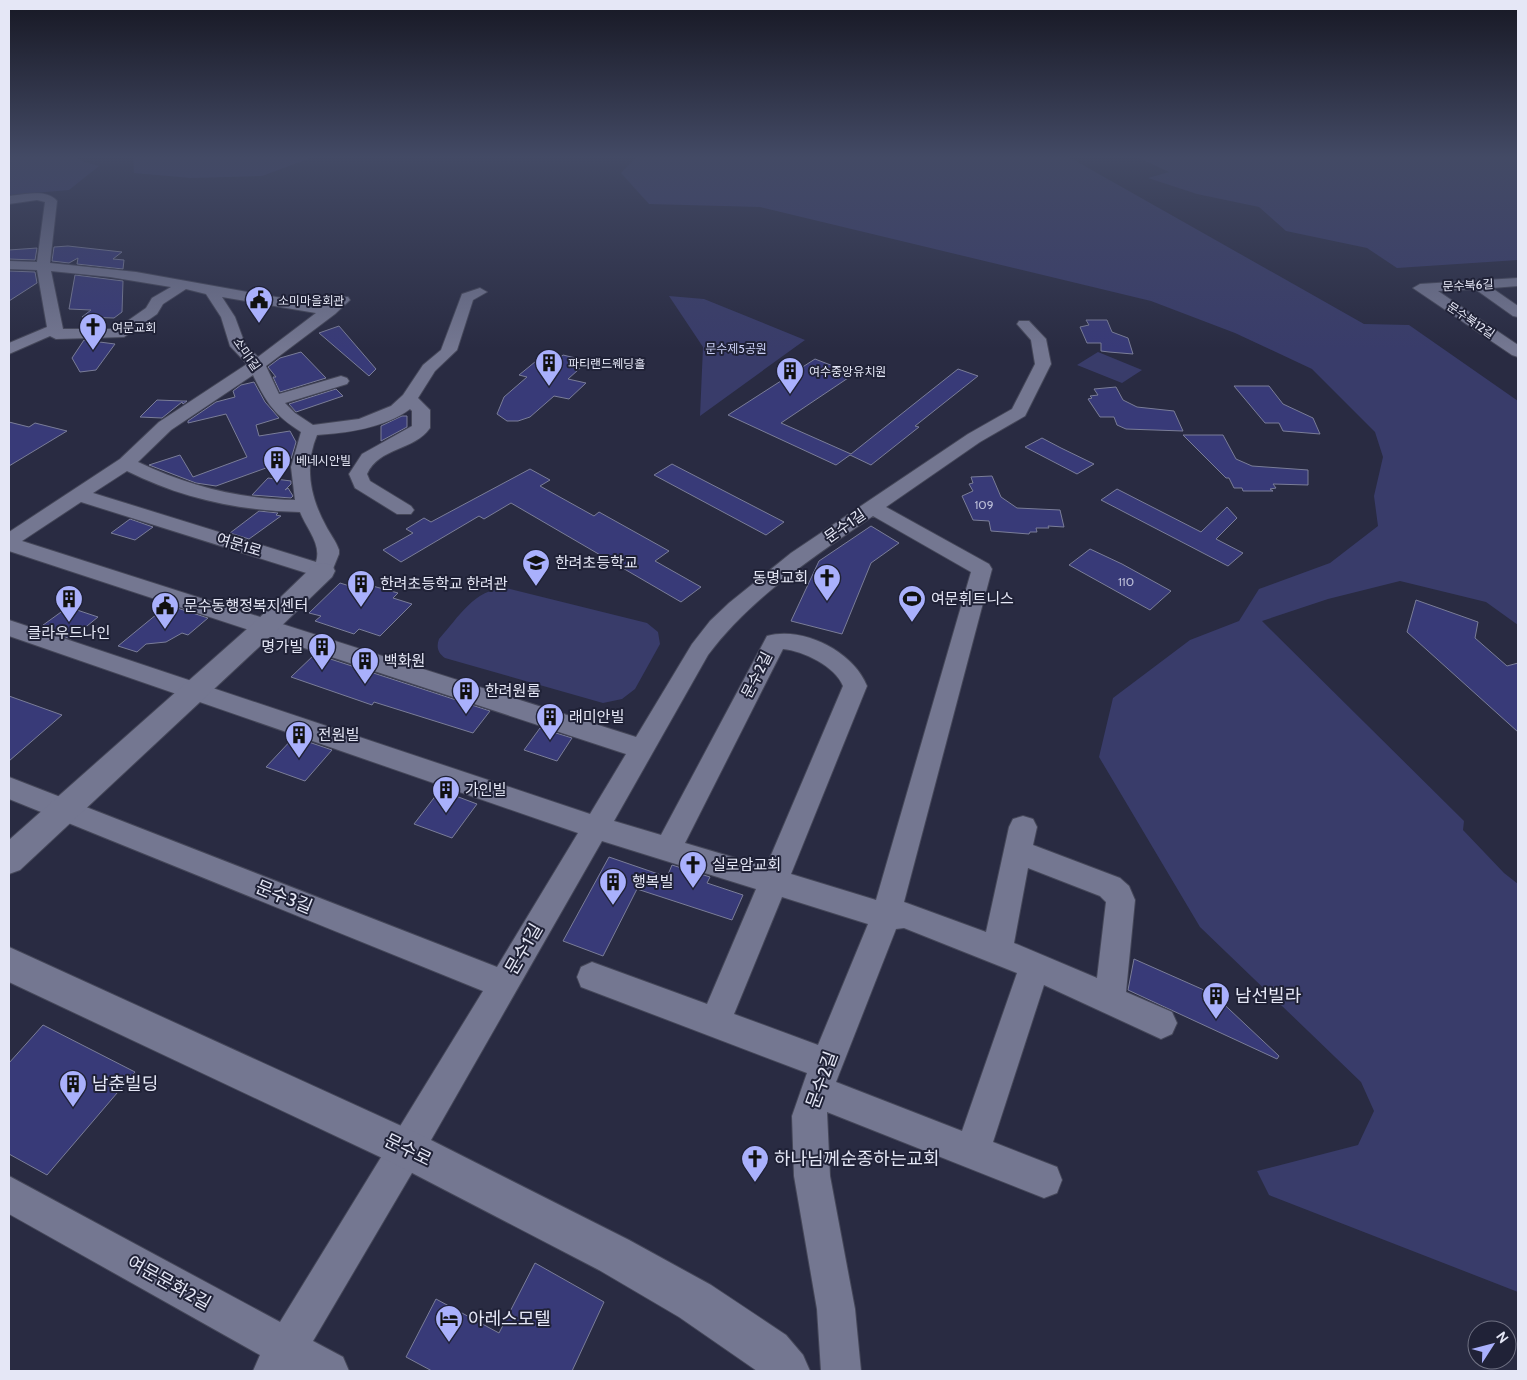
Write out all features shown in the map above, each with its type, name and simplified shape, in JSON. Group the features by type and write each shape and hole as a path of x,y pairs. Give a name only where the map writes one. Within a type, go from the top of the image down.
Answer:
{"street":[{"path":"49,220 43,266 54,329 58,334 119,334 152,311 157,302 183,285"},
{"path":"9,265 43,266 104,273 330,311"},
{"name":"문수북6길","path":"1421,288 1518,282"},
{"path":"1477,284 1518,313"},
{"name":"문수북12길","path":"1421,288 1518,352"},
{"name":"소미1길","path":"211,290 228,317 238,346 257,365 274,401 289,416 310,430"},
{"path":"9,860 265,627 323,571 329,550 306,506 301,481 300,461 310,430 343,427 375,419 400,408 409,399 428,369 445,356 449,350 467,298 480,292"},
{"path":"9,542 126,464 165,426 257,365 343,300"},
{"name":"문수1길","path":"280,1360 407,1149 640,749 700,650 718,626 758,589 798,558 1022,408 1043,364 1038,339 1024,324"},
{"path":"9,349 54,329"},
{"path":"274,401 342,381"},
{"path":"404,510 362,484 358,474 363,464 375,453 408,439 421,428 421,410 409,399"},
{"path":"126,464 163,482 231,501 268,506 306,506"},
{"name":"여문1로","path":"79,494 323,571"},
{"name":"문수2길","path":"842,1371 837,1317 812,1176 809,1116 821,1078 886,916 982,569 872,507"},
{"path":"9,542 640,749"},
{"path":"9,628 595,827 886,916 911,917 1035,966 1161,1023"},
{"name":"문수2길","path":"668,849 772,644 782,640 802,645 833,661 850,675 855,686 715,1023"},
{"name":"문수3길","path":"9,788 503,984"},
{"path":"997,950 1020,839 1110,887 1119,895 1121,900 1110,999"},
{"name":"문수로","path":"9,964 407,1149 614,1255 695,1301 774,1365"},
{"path":"972,1152 1035,966"},
{"path":"592,977 715,1023 821,1078 972,1152 1044,1180"},
{"name":"여문문화2길","path":"9,1194 280,1360 329,1371"}],"green space":[{"path":"816,220 1181,220 1364,324 1409,325 1518,401 1518,625 1486,602 1400,581 1328,599 1262,621 1464,821 1463,830 1504,873 1518,884 1518,1292 1269,1195 1257,1171 1358,1145 1374,1111 1361,1082 1200,927 1099,757 1113,698 1190,640 1239,621 1259,589 1330,563 1378,526 1374,496 1383,457 1375,432 1312,369 1235,333 1151,301"},
{"path":"1274,220 1518,220 1518,260 1397,268 1367,248 1286,231"},
{"name":"문수제5공원","path":"669,296 704,299 805,340 700,416 703,347"},
{"path":"1098,352 1142,370 1122,383 1077,365"},
{"path":"506,588 647,623 658,632 660,644 635,689 622,699 603,703 445,658 439,652 439,639 461,613 485,593"}],"building":[{"path":"68,246 122,252 113,259 124,260 123,269 77,264 78,258 69,263 52,261 54,247"},
{"path":"37,248 35,260 9,259 9,250"},
{"path":"9,271 35,272 37,283 9,301"},
{"path":"75,275 123,281 122,312 114,318 82,317 91,310 69,309"},
{"path":"1086,320 1107,320 1112,332 1128,338 1133,354 1101,351 1101,343 1087,343 1080,327 1089,325"},
{"path":"339,326 376,369 369,376 319,333"},
{"name":"여문교회","path":"84,340 115,344 96,370 80,372 72,358"},
{"path":"301,352 326,378 280,392 273,377 276,377 268,367 280,358"},
{"name":"파티랜드웨딩홀","path":"563,355 588,361 568,379 586,383 569,399 554,396 530,417 518,421 507,421 497,414 504,397 527,377 519,375 541,357 557,360"},
{"path":"815,359 854,374 781,423 851,454 958,369 978,376 915,426 919,427 871,465 850,455 836,465 728,415"},
{"path":"254,382 265,402 279,418 256,425 259,436 290,431 296,442 291,459 216,486 196,483 149,465 180,455 193,477 247,457 226,414 188,423 188,421 216,402 235,397 233,391 241,385"},
{"path":"1234,386 1269,386 1283,404 1313,418 1320,434 1283,431 1279,423 1265,423"},
{"path":"1116,387 1123,400 1137,407 1174,411 1183,431 1126,429 1117,425 1114,417 1100,417 1088,399 1092,398 1090,396 1098,395 1094,389"},
{"path":"336,389 343,396 296,412 289,404"},
{"path":"157,400 187,401 183,404 182,402 162,418 140,417"},
{"path":"402,416 407,416 407,427 381,441 381,426"},
{"path":"9,422 29,427 35,423 67,431 9,466"},
{"path":"1183,435 1223,435 1236,459 1252,466 1308,470 1308,485 1273,484 1276,488 1270,489 1273,491 1243,491 1242,488 1234,488 1229,478 1226,478"},
{"path":"1042,438 1094,464 1077,474 1025,447"},
{"path":"672,464 784,522 766,535 654,475"},
{"name":"한려초등학교","path":"530,469 550,480 540,486 594,516 599,512 669,551 655,561 701,587 681,602 511,503 484,519 479,516 401,562 383,550 413,533 406,529 424,518 431,522"},
{"path":"992,476 1001,497 1017,508 1060,510 1064,527 1048,526 1049,528 1036,528 1037,532 1030,532 1029,534 991,531 989,521 973,520 962,496 973,491 969,484 973,483 971,477"},
{"name":"베네시안빌","path":"268,478 291,481 291,484 285,490 288,488 293,496 291,498 252,495"},
{"path":"1117,489 1201,532 1227,507 1237,518 1216,539 1243,553 1228,566 1101,500"},
{"path":"259,511 278,513 276,515 281,516 249,539 230,533"},
{"path":"130,519 153,527 135,540 111,533"},
{"path":"871,526 899,543 871,563 842,634 791,621 819,561"},
{"path":"1090,549 1171,591 1150,610 1069,565"},
{"name":"한려초등학교 한려관","path":"358,582 398,593 393,598 412,604 380,636 359,629 354,634 315,621 321,616 309,613 340,583 353,587"},
{"path":"1416,600 1478,622 1475,638 1507,666 1518,663 1518,732 1407,632"},
{"name":"문수동행정복지센터","path":"168,605 208,618 188,635 182,633 166,642 146,644 137,652 118,646"},
{"name":"클라우드나인","path":"68,607 98,617 71,639 39,628"},
{"path":"315,654 490,711 473,733 374,702 372,705 291,677"},
{"path":"9,696 62,715 9,761"},
{"name":"래미안빌","path":"540,728 572,738 557,761 524,750"},
{"name":"전원빌","path":"294,737 332,750 305,781 266,767"},
{"name":"가인빌","path":"440,790 477,804 452,838 414,824"},
{"path":"609,857 667,877 672,865 710,877 707,883 743,895 732,920 637,889 603,956 563,941"},
{"name":"남선빌라","path":"1134,959 1213,994 1279,1056 1277,1059 1128,990"},
{"path":"43,1025 135,1072 47,1175 9,1154 9,1063"},
{"path":"535,1263 604,1302 572,1371 432,1371 406,1357 436,1299 499,1333"}],"place":[{"name":"소미마을회관","path":"259,324"},
{"name":"여문교회","path":"93,351"},
{"name":"파티랜드웨딩홀","path":"549,387"},
{"name":"여수중앙유치원","path":"790,395"},
{"name":"베네시안빌","path":"277,484"},
{"name":"한려초등학교","path":"536,587"},
{"name":"동명교회","path":"827,602"},
{"name":"한려초등학교 한려관","path":"361,608"},
{"name":"클라우드나인","path":"69,623"},
{"name":"여문휘트니스","path":"912,623"},
{"name":"문수동행정복지센터","path":"165,630"},
{"name":"명가빌","path":"322,671"},
{"name":"백화원","path":"365,685"},
{"name":"한려원룸","path":"466,715"},
{"name":"래미안빌","path":"550,741"},
{"name":"전원빌","path":"299,759"},
{"name":"가인빌","path":"446,814"},
{"name":"실로암교회","path":"693,889"},
{"name":"행복빌","path":"613,906"},
{"name":"남선빌라","path":"1216,1020"},
{"name":"남춘빌딩","path":"73,1108"},
{"name":"하나님께순종하는교회","path":"755,1183"},
{"name":"아레스모텔","path":"449,1343"}]}
